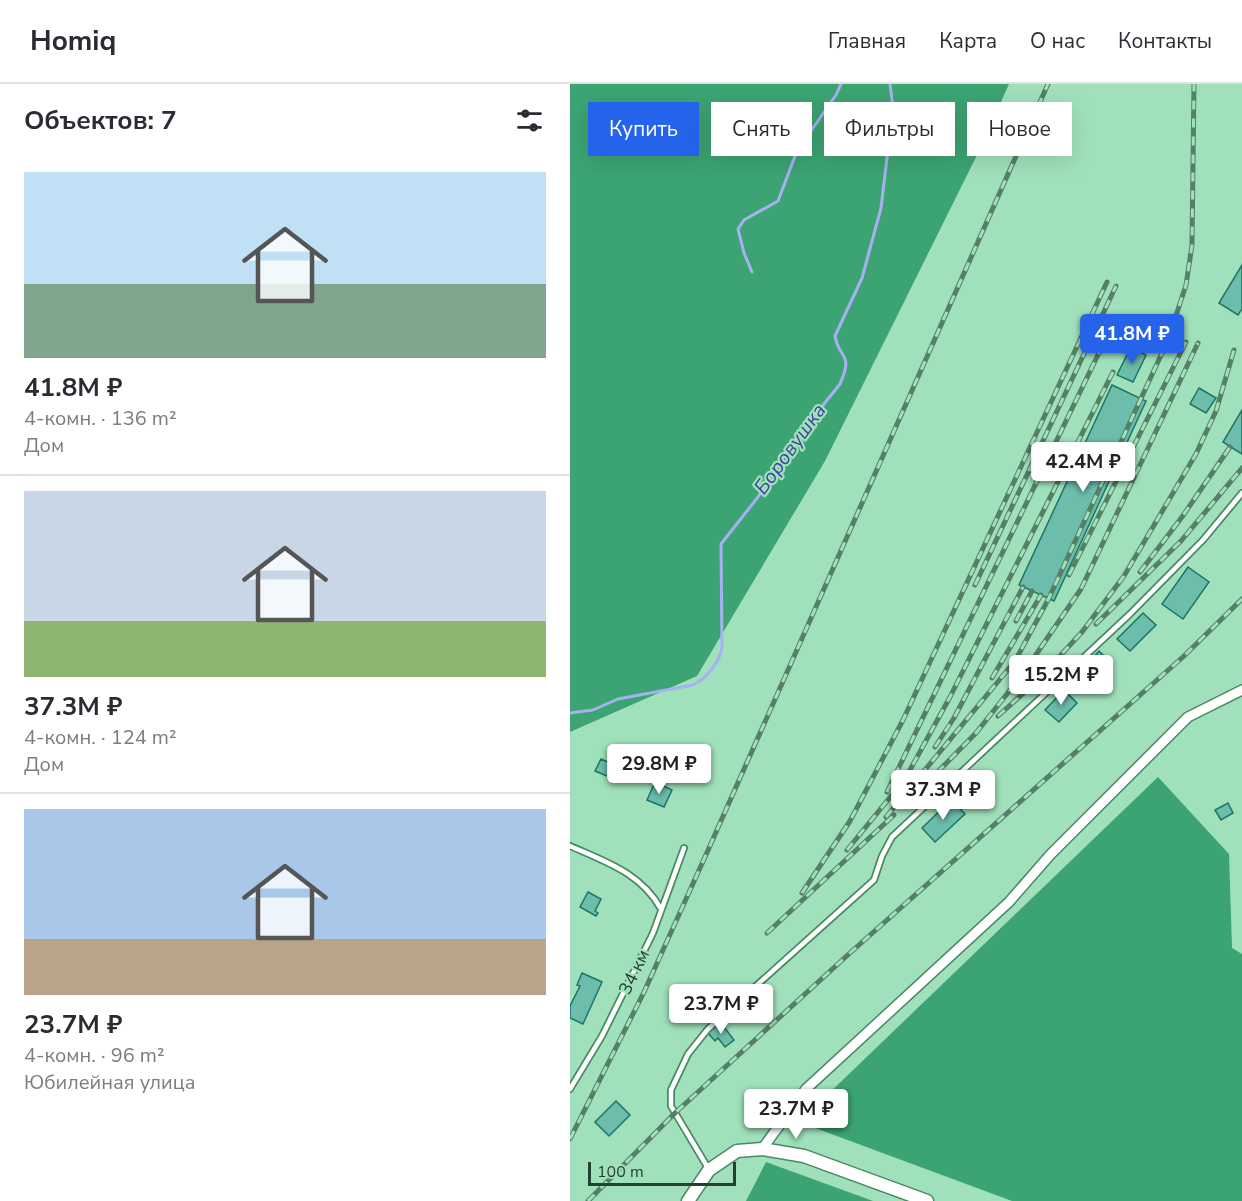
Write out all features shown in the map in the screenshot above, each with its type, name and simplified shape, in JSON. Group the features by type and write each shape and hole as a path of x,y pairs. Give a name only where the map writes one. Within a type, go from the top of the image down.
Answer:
{"main road":[{"path":"688,1201 710,1170 737,1151 762,1149 804,1156 927,1201"}],"street":[{"path":"762,1149 806,1089 1009,902 1050,855 1188,717 1242,690"}],"lane":[{"path":"710,1170 671,1106 671,1090 688,1054 708,1029 874,880 882,856 892,837 1138,606 1203,540 1242,493"},
{"path":"570,846 610,863 643,883 653,894 661,909"},
{"name":"34 км","path":"570,1089 602,1036 653,933 684,848"}],"green space":[{"path":"570,84 1009,84 1001,102 967,102 967,156 977,156 825,461 697,676 570,732"},
{"path":"1158,777 1229,854 1232,948 1242,954 1242,1201 1012,1201 799,1122"},
{"path":"766,1162 873,1201 746,1201"}],"building":[{"path":"1242,265 1242,309 1238,315 1219,303"},
{"path":"1131,347 1146,355 1133,382 1117,375"},
{"path":"1112,385 1146,401 1054,601 1019,585"},
{"path":"1199,388 1216,398 1206,413 1190,404"},
{"path":"1242,410 1242,454 1223,442"},
{"path":"1188,567 1209,582 1183,619 1162,604"},
{"path":"1143,613 1156,625 1130,651 1117,639"},
{"path":"1099,651 1112,664 1094,682 1082,670"},
{"path":"1064,690 1077,703 1059,722 1045,710"},
{"path":"660,747 673,753 669,763 652,754 654,751 658,753"},
{"path":"601,759 617,766 612,778 595,771"},
{"path":"655,782 672,790 664,807 647,800"},
{"path":"951,800 965,814 935,842 922,828"},
{"path":"1228,803 1233,813 1221,820 1215,810"},
{"path":"588,892 601,899 595,911 598,913 596,916 580,907"},
{"path":"582,973 602,982 583,1024 570,1018 570,1006 580,986 577,985"},
{"path":"745,1001 753,1011 746,1016 739,1007"},
{"path":"721,1023 734,1040 725,1047 718,1038 715,1041 708,1033"},
{"path":"616,1101 630,1115 609,1136 595,1122"}],"waterway":[{"path":"752,272 738,229 744,220 778,201 797,151 836,95 841,84"},
{"name":"Боровушка","path":"570,713 593,710 618,699 693,685 708,674 716,664 722,647 721,544 758,497 791,445 840,384 844,374 846,361 835,336 862,278 881,208 893,108 890,84"}],"railway":[{"path":"570,1139 644,992 1048,84"},
{"path":"886,817 1015,661 1049,598 1168,340 1186,285 1192,245 1194,84"},
{"path":"802,893 850,821 903,720 1107,282"},
{"path":"975,585 1116,286"},
{"path":"887,792 1109,332"},
{"path":"1069,575 1186,342"},
{"path":"912,798 976,733 1022,675 1081,589 1198,343"},
{"path":"998,716 1036,682 1082,632 1124,576 1196,454 1216,411 1234,350"},
{"path":"847,850 905,779 950,697 1113,372"},
{"path":"1140,572 1182,517 1230,447"},
{"path":"1096,624 1181,541 1242,468"},
{"path":"935,747 954,718 1023,587"},
{"path":"1016,621 1032,591"},
{"path":"992,678 1041,595"},
{"path":"588,1201 675,1113 851,952 1184,656 1242,599"},
{"path":"767,933 894,815"}]}
